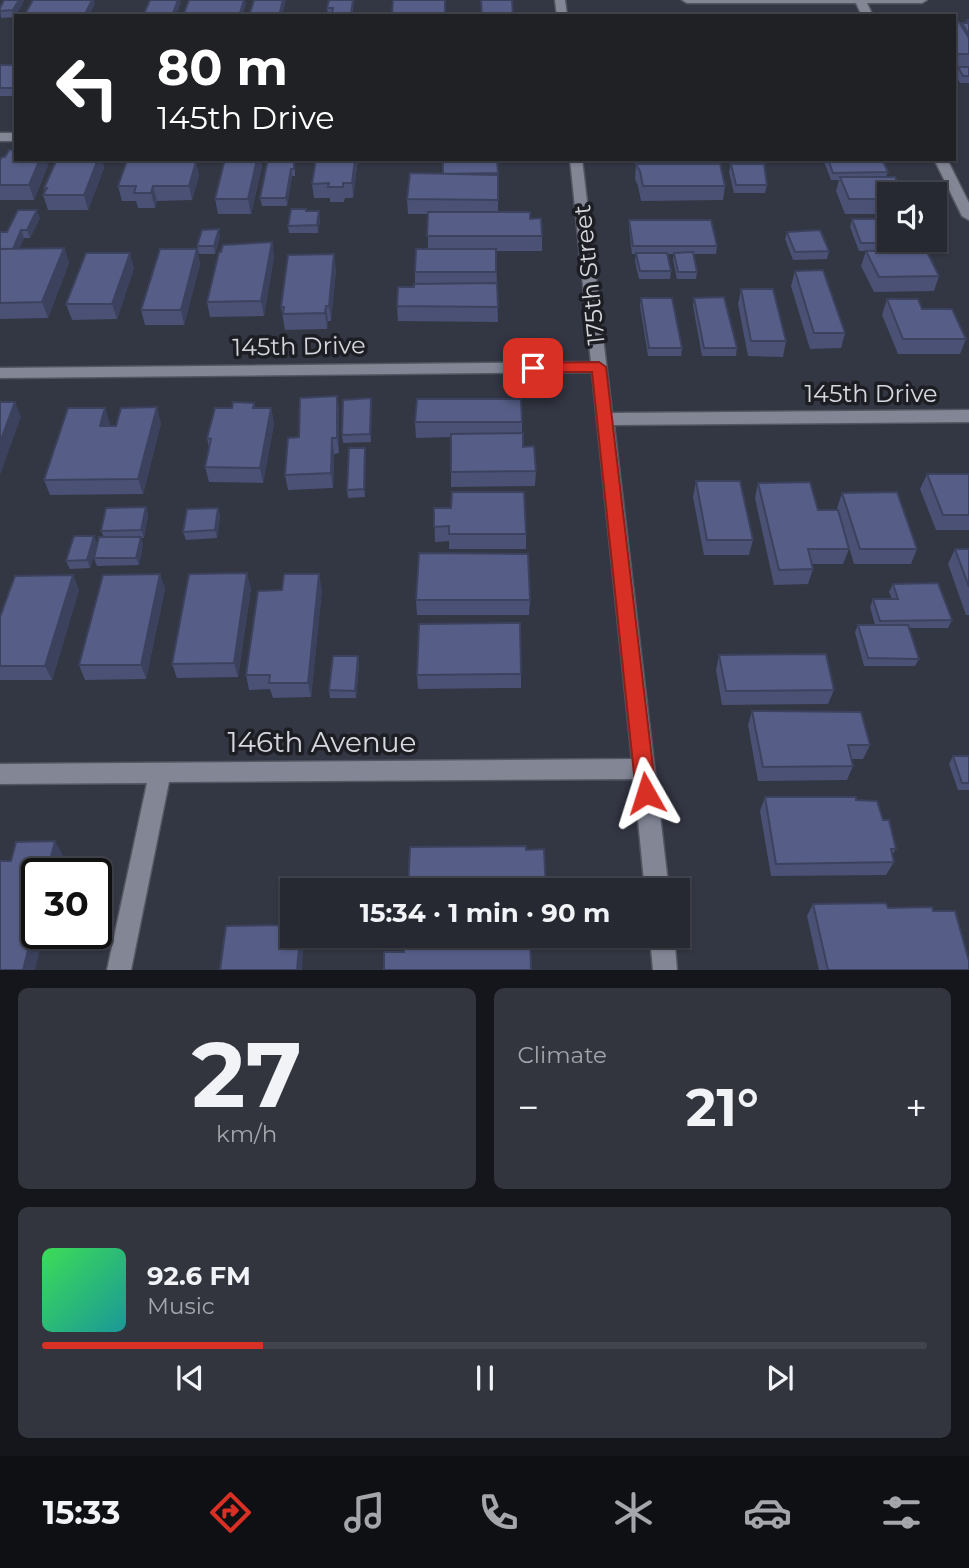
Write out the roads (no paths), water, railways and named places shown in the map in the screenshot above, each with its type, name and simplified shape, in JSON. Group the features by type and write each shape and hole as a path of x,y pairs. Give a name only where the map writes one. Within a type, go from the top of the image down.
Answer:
{"street":[{"path":"687,0 922,0"},
{"name":"175th Street","path":"576,161 656,878"},
{"path":"941,161 969,216"},
{"name":"145th Drive","path":"0,373 599,367"},
{"name":"145th Drive","path":"606,419 969,416"},
{"name":"146th Avenue","path":"0,774 643,769"},
{"path":"119,970 160,772"},
{"path":"663,948 665,970"}]}
